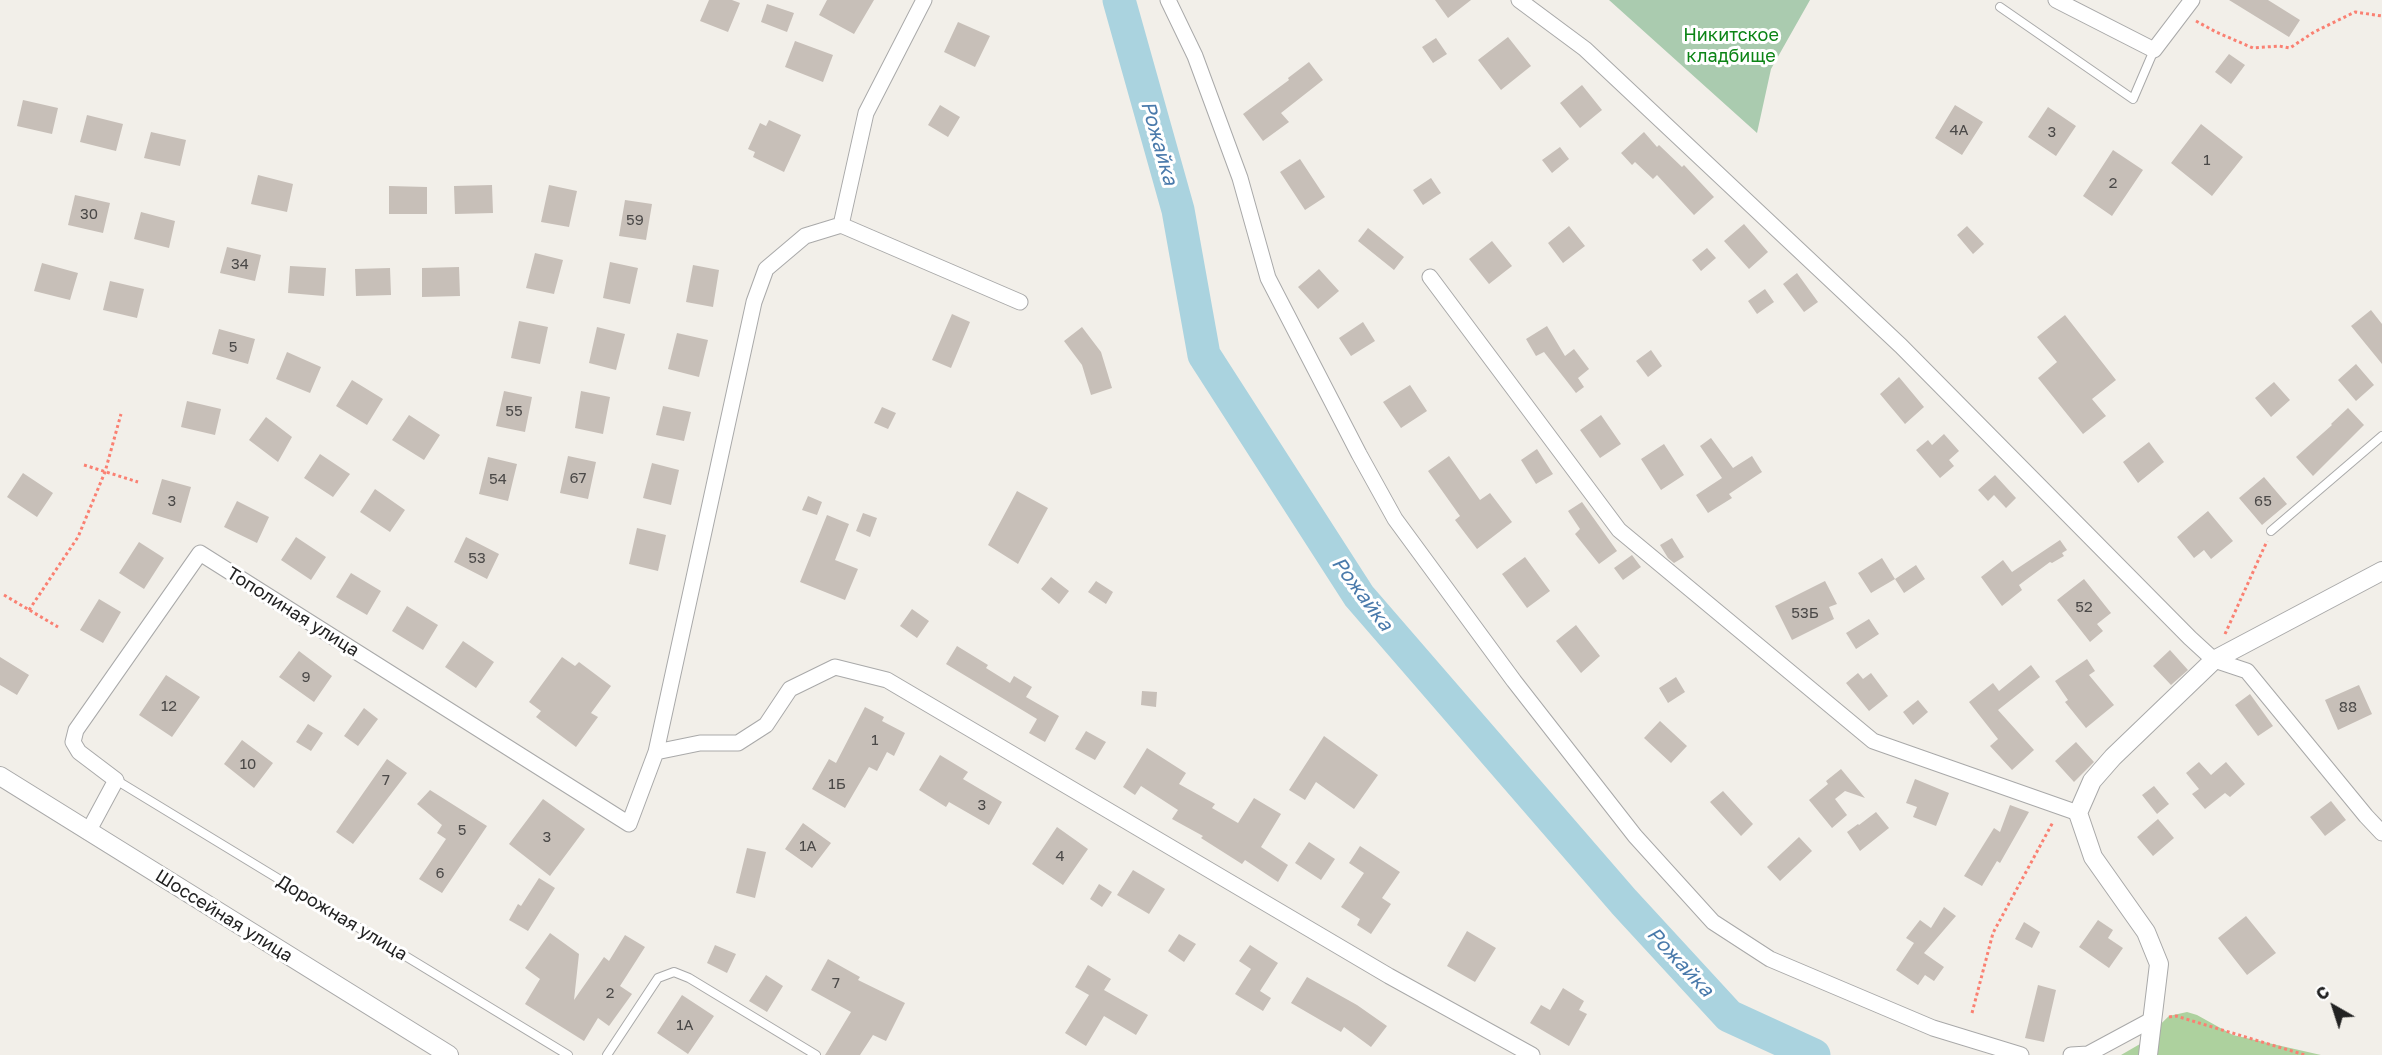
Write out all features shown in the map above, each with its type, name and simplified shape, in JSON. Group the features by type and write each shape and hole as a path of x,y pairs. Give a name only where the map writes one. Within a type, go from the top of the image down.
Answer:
{"street":[{"path":"841,225 867,113 924,0"},
{"path":"1168,0 1195,56 1240,178 1268,278 1395,519 1514,681 1635,836 1713,922 1770,959 1933,1028 2021,1055"},
{"path":"1519,0 1585,49 1901,346 2214,660 2247,671 2382,833"},
{"path":"2056,0 2154,50 2188,7"},
{"path":"1020,302 841,225 805,236 766,269 754,302 656,752 700,743 738,743 766,724 790,688 835,668 886,680 1389,976 1532,1055"},
{"path":"1430,277 1619,530 1873,741 2069,810 2092,857 2146,932 2159,964 2148,1055"},
{"name":"Тополиная улица","path":"116,780 79,752 73,742 76,730 200,553 629,824 656,752"},
{"path":"2069,810 2113,757 2214,660 2382,571"},
{"name":"Шоссейная улица","path":"0,776 449,1055"},
{"path":"88,832 116,780"},
{"path":"2071,1055 2088,1054 2153,1019"}],"lane":[{"path":"2000,7 2133,99 2154,50"},
{"path":"2271,531 2382,436"},
{"name":"Дорожная улица","path":"116,780 568,1055"},
{"path":"607,1055 658,978 674,972 689,978 816,1055"}],"path":[{"path":"2188,7 2216,32 2253,48 2279,46 2290,48 2314,32 2355,12 2382,16"},
{"path":"29,610 78,537 105,472 121,414"},
{"path":"84,465 138,482"},
{"path":"2214,660 2271,531"},
{"path":"4,595 58,627"},
{"path":"1972,1013 1993,933 2069,810"},
{"path":"2153,1019 2176,1016 2305,1055"}],"green space":[{"name":"Никитское кладбище","path":"1609,0 1810,0 1771,69 1757,133"},
{"path":"2187,1012 2233,1035 2321,1055 2121,1055 2140,1044 2169,1016"}],"building":[{"path":"709,0 732,0 740,3 728,32 700,21"},
{"path":"827,0 874,0 854,34 819,15"},
{"path":"1435,0 1471,0 1448,18"},
{"path":"2229,0 2268,0 2300,20 2289,37"},
{"path":"767,4 794,13 787,32 761,22"},
{"path":"958,22 990,36 975,67 944,52"},
{"path":"1508,37 1531,66 1501,90 1478,60"},
{"path":"1436,38 1447,54 1433,63 1422,47"},
{"path":"795,41 833,55 823,82 785,67"},
{"path":"2229,54 2245,65 2231,84 2215,72"},
{"path":"1309,62 1323,80 1281,113 1289,122 1263,141 1243,114"},
{"path":"1582,85 1602,110 1580,128 1560,103"},
{"path":"23,100 58,108 52,134 17,126"},
{"path":"940,105 960,117 948,137 928,125"},
{"path":"1955,105 1983,122 1962,155 1935,138"},
{"path":"2048,107 2076,126 2056,156 2028,137"},
{"path":"87,115 123,124 116,151 80,142"},
{"path":"769,120 801,135 784,172 753,157 755,152 748,149 760,123 766,126"},
{"path":"2201,124 2243,157 2212,196 2171,163"},
{"path":"151,132 186,140 180,166 144,158"},
{"path":"1644,132 1657,147 1659,145 1682,167 1684,165 1714,197 1694,215 1657,175 1653,179 1635,162 1632,165 1621,153"},
{"path":"1560,147 1569,159 1552,173 1542,160"},
{"path":"2113,150 2143,170 2112,216 2083,196"},
{"path":"1300,159 1325,197 1305,210 1280,172"},
{"path":"258,175 293,184 287,212 251,204"},
{"path":"1431,178 1441,193 1423,205 1413,190"},
{"path":"492,185 493,213 455,214 454,186"},
{"path":"549,185 577,191 569,227 541,222"},
{"path":"389,186 427,187 427,214 389,214"},
{"path":"75,195 110,203 103,233 68,225"},
{"path":"625,200 652,204 646,240 619,236"},
{"path":"141,212 175,221 169,248 134,239"},
{"path":"1744,224 1768,252 1749,269 1724,241"},
{"path":"1569,226 1585,246 1563,263 1548,243"},
{"path":"1967,226 1984,244 1973,254 1957,235"},
{"path":"1368,228 1404,257 1394,270 1358,241"},
{"path":"1492,241 1512,266 1489,284 1469,259"},
{"path":"227,247 261,255 255,281 220,273"},
{"path":"1707,248 1716,258 1701,271 1692,260"},
{"path":"535,253 563,260 554,294 526,288"},
{"path":"610,262 638,268 630,304 603,298"},
{"path":"42,263 78,273 70,300 34,291"},
{"path":"693,265 719,270 713,307 686,302"},
{"path":"290,266 326,268 324,296 288,293"},
{"path":"459,267 460,296 422,297 422,268"},
{"path":"390,268 391,295 356,296 355,269"},
{"path":"1319,269 1339,291 1318,309 1298,287"},
{"path":"1797,273 1818,302 1804,312 1783,284"},
{"path":"110,281 144,289 137,318 103,310"},
{"path":"1765,289 1774,302 1757,314 1748,301"},
{"path":"2371,310 2382,324 2382,364 2351,326"},
{"path":"952,314 970,322 951,368 932,360"},
{"path":"2065,315 2116,380 2092,399 2106,416 2083,434 2038,378 2057,362 2037,337"},
{"path":"519,321 548,327 540,364 511,358"},
{"path":"1363,322 1375,341 1351,356 1339,338"},
{"path":"1547,326 1565,356 1574,349 1589,369 1578,378 1584,387 1576,393 1544,352 1536,356 1526,339"},
{"path":"597,327 625,334 616,370 589,363"},
{"path":"1082,327 1101,352 1112,388 1091,395 1082,365 1064,341"},
{"path":"219,329 255,339 248,364 212,354"},
{"path":"677,333 708,340 699,377 668,369"},
{"path":"1651,350 1662,366 1648,377 1636,361"},
{"path":"287,352 321,367 310,393 276,379"},
{"path":"2356,364 2374,385 2356,401 2338,380"},
{"path":"1899,377 1924,407 1905,424 1880,394"},
{"path":"352,380 383,399 367,425 336,406"},
{"path":"2274,382 2290,400 2271,417 2255,398"},
{"path":"1410,385 1427,411 1401,428 1383,402"},
{"path":"504,391 532,397 525,432 496,426"},
{"path":"581,391 610,397 603,434 575,428"},
{"path":"187,401 221,409 215,435 181,427"},
{"path":"663,406 691,412 684,441 656,435"},
{"path":"882,407 896,413 888,429 874,423"},
{"path":"2348,408 2364,425 2313,476 2296,457"},
{"path":"409,415 440,435 424,460 392,440"},
{"path":"1601,415 1621,444 1600,458 1580,430"},
{"path":"266,417 292,437 278,462 249,440"},
{"path":"1944,434 1959,451 1949,460 1954,466 1940,478 1916,450 1928,440 1932,445"},
{"path":"1711,438 1733,468 1752,456 1762,472 1729,494 1732,498 1708,513 1696,495 1722,478 1700,446"},
{"path":"2149,442 2164,462 2138,483 2123,462"},
{"path":"1664,444 1684,475 1661,490 1641,459"},
{"path":"1537,449 1553,474 1536,484 1521,460"},
{"path":"320,454 350,474 333,497 304,478"},
{"path":"568,456 596,462 588,499 560,493"},
{"path":"1449,456 1480,500 1490,493 1512,522 1477,549 1455,520 1460,516 1428,471"},
{"path":"488,457 517,464 508,501 479,494"},
{"path":"652,463 679,470 671,505 643,498"},
{"path":"23,473 53,493 37,517 7,497"},
{"path":"1995,475 2016,498 2006,508 1994,495 1988,501 1978,490"},
{"path":"2264,477 2287,504 2262,525 2239,498"},
{"path":"162,479 191,487 181,523 152,514"},
{"path":"375,489 405,510 390,532 360,512"},
{"path":"1017,491 1048,508 1018,564 988,545"},
{"path":"808,496 822,502 817,515 802,510"},
{"path":"237,501 269,517 257,543 224,527"},
{"path":"1582,502 1617,551 1599,564 1575,534 1580,529 1568,511"},
{"path":"2208,511 2233,541 2211,559 2204,550 2194,558 2177,537"},
{"path":"863,513 877,518 870,537 856,531"},
{"path":"827,515 849,524 835,560 858,569 845,600 800,582"},
{"path":"637,528 666,535 658,571 629,564"},
{"path":"296,537 326,557 311,580 281,560"},
{"path":"466,537 499,554 487,579 454,562"},
{"path":"1672,538 1684,557 1674,563 1660,545"},
{"path":"2060,540 2067,550 2062,553 2064,556 2050,562 2019,585 2022,590 2002,606 1981,577 2003,560 2012,572"},
{"path":"139,542 164,558 144,589 119,573"},
{"path":"1632,555 1641,567 1623,580 1614,568"},
{"path":"1525,557 1550,591 1527,608 1502,574"},
{"path":"1882,558 1895,579 1871,593 1858,573"},
{"path":"1916,565 1925,579 1904,593 1895,579"},
{"path":"351,573 381,591 367,615 336,597"},
{"path":"1051,577 1069,591 1059,604 1041,589"},
{"path":"2084,579 2111,613 2097,624 2103,631 2090,642 2057,600"},
{"path":"1096,581 1113,592 1106,604 1088,592"},
{"path":"1825,581 1837,604 1829,607 1834,619 1792,640 1775,606"},
{"path":"99,599 121,612 103,643 80,630"},
{"path":"407,606 438,625 423,650 392,631"},
{"path":"912,609 929,621 917,638 900,626"},
{"path":"1869,619 1879,634 1856,649 1846,633"},
{"path":"1576,625 1600,656 1581,673 1556,641"},
{"path":"463,641 494,662 476,688 445,667"},
{"path":"957,646 988,665 986,668 1010,683 1014,676 1032,687 1026,697 1059,716 1045,742 1029,733 1037,719 946,664"},
{"path":"2170,650 2188,670 2171,685 2153,666"},
{"path":"299,651 332,676 314,702 279,677"},
{"path":"0,657 29,675 17,695 0,685"},
{"path":"562,657 575,666 579,662 611,686 591,713 598,717 576,747 536,717 541,711 529,702"},
{"path":"2087,659 2095,671 2089,675 2114,705 2086,728 2065,702 2068,700 2055,681"},
{"path":"2031,665 2040,677 1998,710 2034,750 2012,770 1990,746 1998,739 1969,702 1993,683 1999,691"},
{"path":"1858,673 1863,679 1871,673 1888,696 1869,711 1846,683"},
{"path":"166,675 200,697 172,737 139,715"},
{"path":"1676,677 1685,692 1668,703 1659,688"},
{"path":"2359,685 2372,714 2338,730 2325,700"},
{"path":"1142,691 1157,692 1156,707 1141,705"},
{"path":"2250,694 2273,726 2258,736 2235,705"},
{"path":"1918,700 1928,712 1913,725 1903,712"},
{"path":"865,707 884,717 882,721 905,733 894,756 887,752 877,771 869,767 845,808 812,789 829,759 836,763"},
{"path":"364,708 378,719 358,746 344,736"},
{"path":"1660,721 1687,746 1671,763 1644,738"},
{"path":"308,724 323,733 311,751 296,742"},
{"path":"1086,731 1106,742 1095,760 1075,749"},
{"path":"1324,736 1378,775 1354,809 1316,782 1305,800 1289,790"},
{"path":"242,740 273,763 254,788 224,764"},
{"path":"2076,742 2094,762 2074,782 2055,761"},
{"path":"1147,748 1186,773 1179,784 1215,804 1212,808 1238,823 1254,798 1281,814 1261,847 1288,865 1278,882 1245,860 1242,864 1201,838 1203,836 1172,819 1178,810 1141,786 1135,795 1123,787"},
{"path":"940,755 968,772 963,779 1002,802 989,825 949,802 946,807 919,790"},
{"path":"387,759 407,773 353,844 336,832"},
{"path":"2199,762 2211,775 2226,762 2245,784 2230,797 2225,793 2205,809 2192,794 2199,789 2186,773"},
{"path":"1841,769 1865,798 1845,791 1835,799 1847,815 1832,828 1809,800 1828,784 1826,781"},
{"path":"1915,779 1949,793 1936,826 1913,817 1917,807 1906,803"},
{"path":"2154,786 2169,804 2157,814 2142,795"},
{"path":"430,790 487,826 442,893 419,879 446,839 437,833 442,825 417,804"},
{"path":"1723,791 1753,824 1741,836 1710,802"},
{"path":"543,799 585,829 550,876 509,844"},
{"path":"2331,801 2346,820 2325,836 2310,817"},
{"path":"2010,805 2029,812 2000,863 1997,861 1982,886 1964,876 1994,828 2000,832"},
{"path":"1876,812 1889,828 1860,851 1847,832"},
{"path":"2158,819 2174,838 2153,856 2137,837"},
{"path":"803,823 831,843 812,868 785,849"},
{"path":"1057,827 1088,849 1063,885 1032,864"},
{"path":"1799,837 1812,851 1780,881 1767,867"},
{"path":"1309,842 1335,859 1321,880 1295,863"},
{"path":"1360,846 1400,872 1382,898 1391,904 1371,934 1357,925 1360,919 1341,907 1364,873 1349,863"},
{"path":"747,848 766,852 755,898 736,893"},
{"path":"1133,870 1165,889 1149,914 1117,895"},
{"path":"539,878 555,888 528,931 509,920 518,904 521,906"},
{"path":"1099,884 1112,892 1102,907 1090,899"},
{"path":"1944,907 1956,916 1924,953 1944,967 1934,981 1925,975 1918,985 1896,970 1914,943 1906,938 1920,920 1931,928"},
{"path":"2246,916 2276,953 2247,975 2218,938"},
{"path":"2098,920 2113,930 2108,938 2123,948 2109,968 2079,947"},
{"path":"2024,922 2040,932 2032,948 2015,939"},
{"path":"1467,931 1496,948 1475,982 1447,966"},
{"path":"550,933 579,954 574,1000 604,957 609,961 625,935 645,947 620,986 632,994 609,1026 598,1018 584,1041 525,1004 540,979 525,968"},
{"path":"1179,934 1196,944 1184,962 1168,951"},
{"path":"715,945 736,954 727,973 707,963"},
{"path":"1250,945 1278,963 1260,991 1271,998 1263,1011 1235,994 1251,969 1239,961"},
{"path":"828,959 860,977 858,980 905,1003 886,1041 873,1035 860,1055 825,1055 851,1012 811,990"},
{"path":"1088,965 1111,979 1104,990 1148,1015 1136,1035 1104,1016 1086,1046 1065,1033 1089,995 1075,987"},
{"path":"766,975 783,986 767,1012 749,1001"},
{"path":"1307,977 1357,1005 1387,1026 1371,1047 1344,1027 1341,1032 1291,1003"},
{"path":"2038,985 2056,990 2044,1042 2025,1038"},
{"path":"1563,988 1584,1001 1579,1010 1587,1014 1569,1046 1530,1023 1541,1005 1550,1010"},
{"path":"682,995 714,1016 688,1054 657,1033"}],"waterway":[{"name":"Рожайка","path":"1119,0 1178,210 1204,355 1359,596 1624,902 1729,1016 1814,1055"}]}
